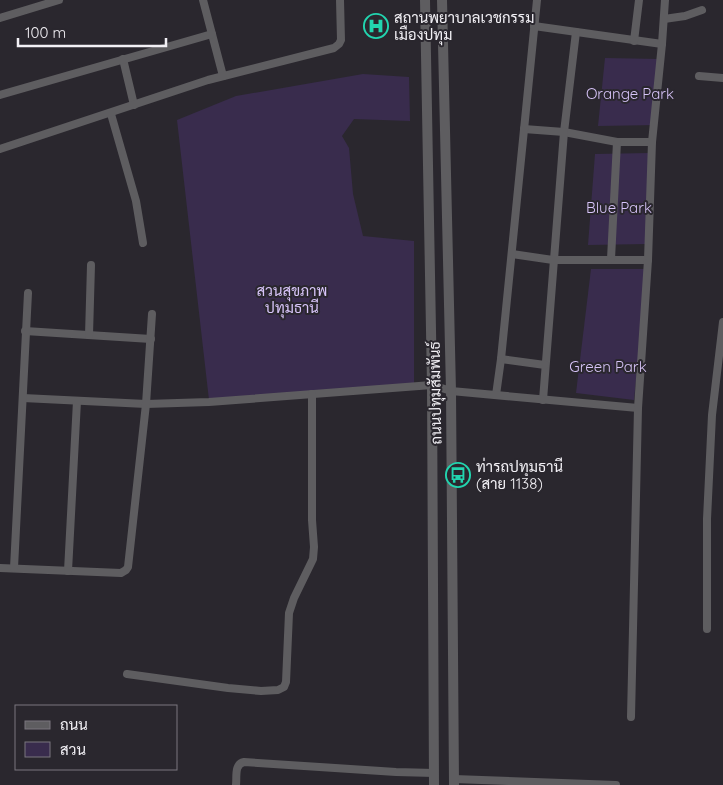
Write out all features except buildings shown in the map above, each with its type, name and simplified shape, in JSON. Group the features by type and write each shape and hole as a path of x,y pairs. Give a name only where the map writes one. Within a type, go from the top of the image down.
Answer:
{"street":[{"path":"0,18 59,0"},
{"path":"203,0 223,76"},
{"path":"0,149 223,76 337,46 340,40 340,0"},
{"name":"ถนนปทุมสัมพันธ์","path":"425,0 432,385 434,785"},
{"name":"ถนนปทุมสัมพันธ์","path":"442,0 451,391 454,782"},
{"path":"496,395 537,0"},
{"path":"634,41 639,0"},
{"path":"631,717 638,408 648,260 652,142 665,0"},
{"path":"664,19 685,16 702,10"},
{"path":"534,26 662,44"},
{"path":"543,400 564,132 576,32"},
{"path":"0,86 1,95 212,34"},
{"path":"122,59 134,105"},
{"path":"699,76 723,78"},
{"path":"111,114 136,202 143,243"},
{"path":"524,129 564,132 617,142 652,142"},
{"path":"611,259 617,142"},
{"path":"512,254 553,260 648,260"},
{"path":"90,335 92,265"},
{"path":"14,568 28,293"},
{"path":"0,568 121,572 128,567 146,404 152,314"},
{"path":"707,630 707,519 712,415 723,322"},
{"path":"25,331 151,339"},
{"path":"501,359 545,364"},
{"path":"23,398 146,404 209,402 432,385 451,391 638,408"},
{"path":"127,674 261,691 278,690 284,687 286,682 289,613 294,598 313,559 312,394"},
{"path":"68,571 77,401"},
{"path":"236,785 238,766 244,762 434,773"},
{"path":"454,782 616,785"}],"green space":[{"name":"Orange Park","path":"605,58 659,59 657,125 598,126"},
{"name":"สวนสุขภาพ ปทุมธานี","path":"363,74 409,77 410,121 354,119 342,136 349,148 353,194 363,236 414,241 414,383 209,400 177,120 236,96"},
{"name":"Blue Park","path":"650,153 647,244 588,245 595,154"},
{"name":"Green Park","path":"591,269 647,269 634,400 576,393"}],"place":[{"name":"สถานพยาบาลเวชกรรม เมืองปทุม","path":"376,26"},
{"name":"ท่ารถปทุมธานี (สาย 1138)","path":"458,475"}]}
